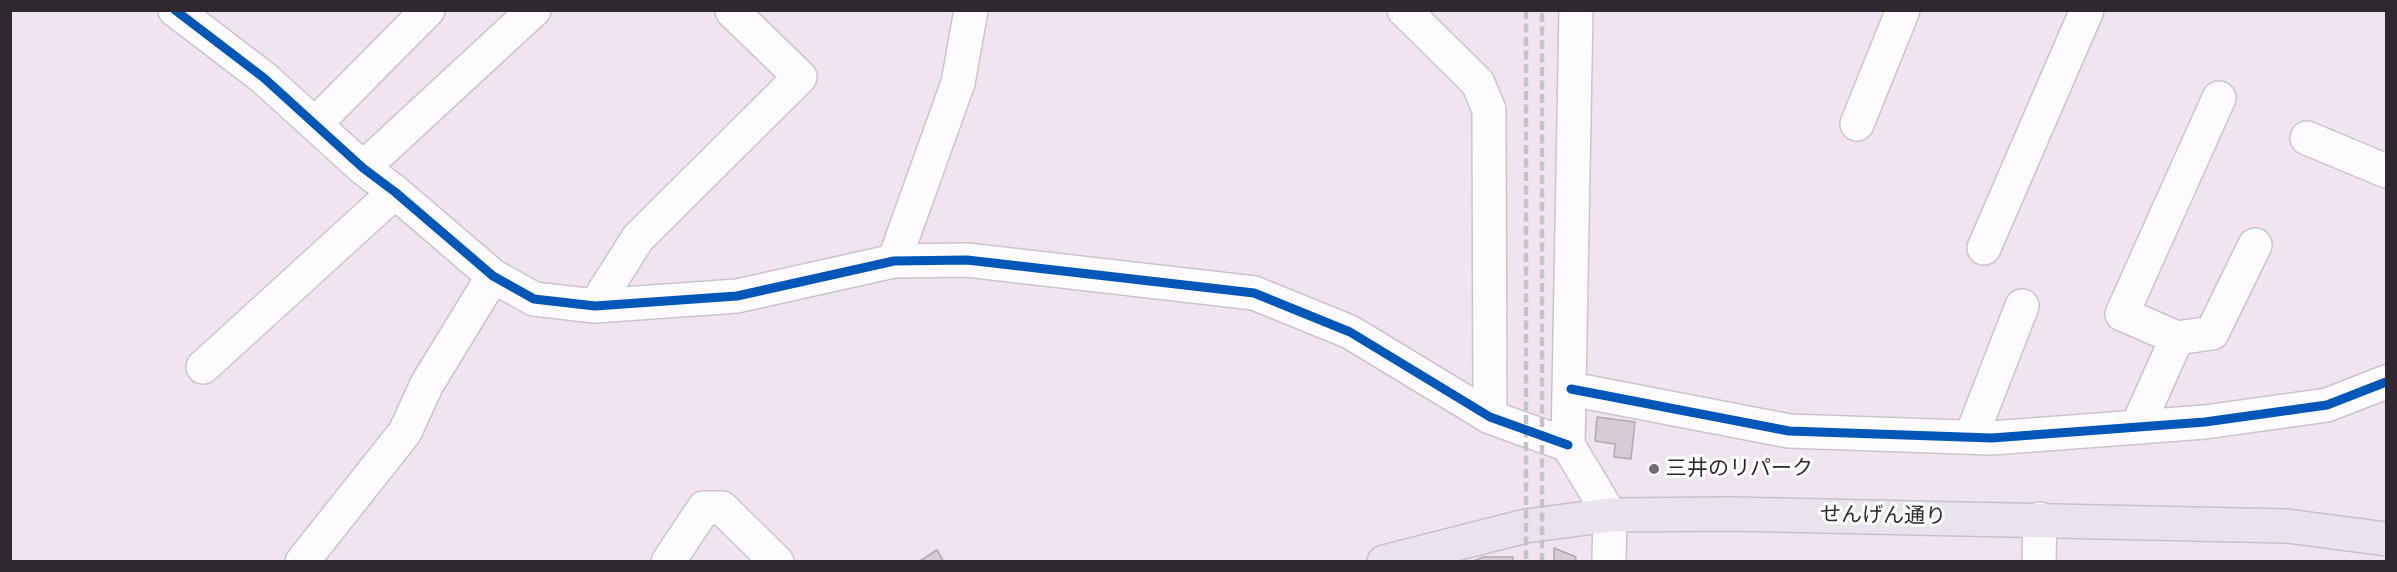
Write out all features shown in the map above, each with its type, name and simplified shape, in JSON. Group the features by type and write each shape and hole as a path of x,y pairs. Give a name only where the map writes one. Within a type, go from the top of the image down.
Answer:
{"main road":[{"name":"せんげん通り","path":"1384,561 1526,526 1610,515 1731,514 2040,519 2287,526 2386,539"}],"street":[{"path":"175,10 264,78 363,168 395,192 493,276 534,299 595,306 737,296 894,261 967,260 1254,293 1350,332 1490,417 1568,445"},
{"path":"316,123 428,10"},
{"path":"363,168 534,10"},
{"path":"894,261 958,83 971,10"},
{"path":"1404,10 1478,83 1489,110 1490,417"},
{"path":"1576,10 1571,388 1568,445 1610,515 1609,561"},
{"path":"1857,124 1903,10"},
{"path":"1984,248 2087,10"},
{"path":"595,306 638,238 800,77 732,11"},
{"path":"2219,98 2122,315 2177,338 2212,333 2255,245"},
{"path":"2307,138 2386,171"},
{"path":"203,367 395,192"},
{"path":"302,561 405,432 427,384 493,276"},
{"path":"1971,437 2022,306"},
{"path":"2138,427 2177,338"},
{"path":"1571,388 1789,431 1971,437 2205,422 2327,405 2386,382"},
{"path":"668,561 704,508 722,508 777,561"},
{"path":"2038,561 2040,519"}],"building":[{"path":"1597,417 1635,422 1631,459 1614,457 1615,444 1595,441"},
{"path":"1554,548 1576,557 1575,562 1554,562"},
{"path":"937,550 944,562 918,562"},
{"path":"1483,557 1513,557 1513,562 1471,562"}],"railway":[{"path":"1526,10 1526,562"},
{"path":"1542,10 1542,562"}],"cycle path":[{"path":"175,10 264,78 363,168 395,192 493,276 534,299 595,306 737,296 894,261 967,260 1254,293 1350,332 1490,417 1568,445"},
{"path":"1571,389 1789,431 1992,438 2205,422 2327,405 2386,382"}],"place":[{"name":"三井のリパーク","path":"1654,469"}]}
